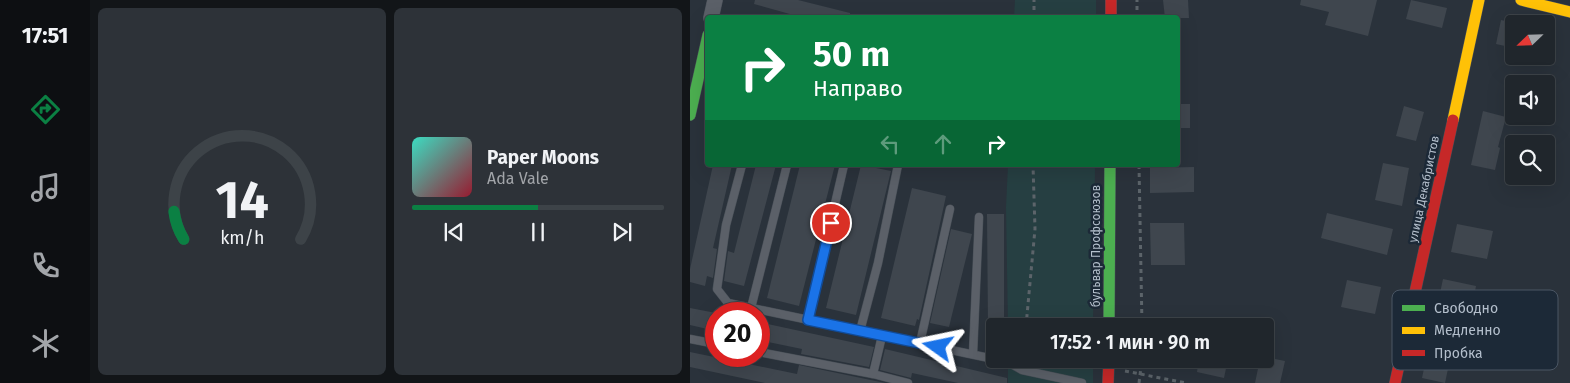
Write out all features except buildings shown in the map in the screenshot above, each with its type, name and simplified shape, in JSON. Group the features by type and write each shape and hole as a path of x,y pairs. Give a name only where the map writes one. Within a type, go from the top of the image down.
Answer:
{"street":[{"path":"712,15 715,0"},
{"path":"1111,0 1111,15"},
{"name":"улица Декабристов","path":"1415,290 1479,0"},
{"path":"1521,0 1570,12"},
{"path":"690,115 705,48"},
{"name":"бульвар Профсоюзов","path":"1109,318 1110,167"},
{"path":"1108,383 1109,368"},
{"name":"улица Декабристов","path":"1395,383 1398,370"}],"lane":[{"path":"727,302 717,289 726,225 741,167"},
{"path":"753,302 786,167"},
{"path":"808,320 844,167"},
{"path":"860,331 878,263 898,167"},
{"path":"920,344 950,209"},
{"path":"973,354 979,216"},
{"path":"770,312 973,354 1008,362 1022,370 1082,383"},
{"path":"873,374 882,336"},
{"path":"690,339 705,342"},
{"path":"770,354 873,374 908,383"}],"path":[{"path":"1034,0 1034,15"},
{"path":"1137,0 1137,15"},
{"path":"1027,318 1035,228 1033,167"},
{"path":"1139,167 1142,318"},
{"path":"1139,383 1141,368"}],"green space":[{"path":"1015,0 1096,0 1096,15 1014,15"},
{"path":"1008,167 1095,167 1093,318 1008,318 1006,207"},
{"path":"1008,368 1093,368 1093,383 1008,383"}],"traffic: fast":[{"path":"690,115 705,48"},
{"path":"1109,318 1110,167"}],"traffic: slow":[{"path":"1453,120 1479,0"},
{"path":"1521,0 1570,12"}],"traffic: jam":[{"path":"1111,0 1111,15"},
{"path":"1416,290 1453,120"},
{"path":"1108,383 1109,368"},
{"path":"1395,383 1398,370"}],"route":[{"path":"831,223 808,320 938,347"}]}
